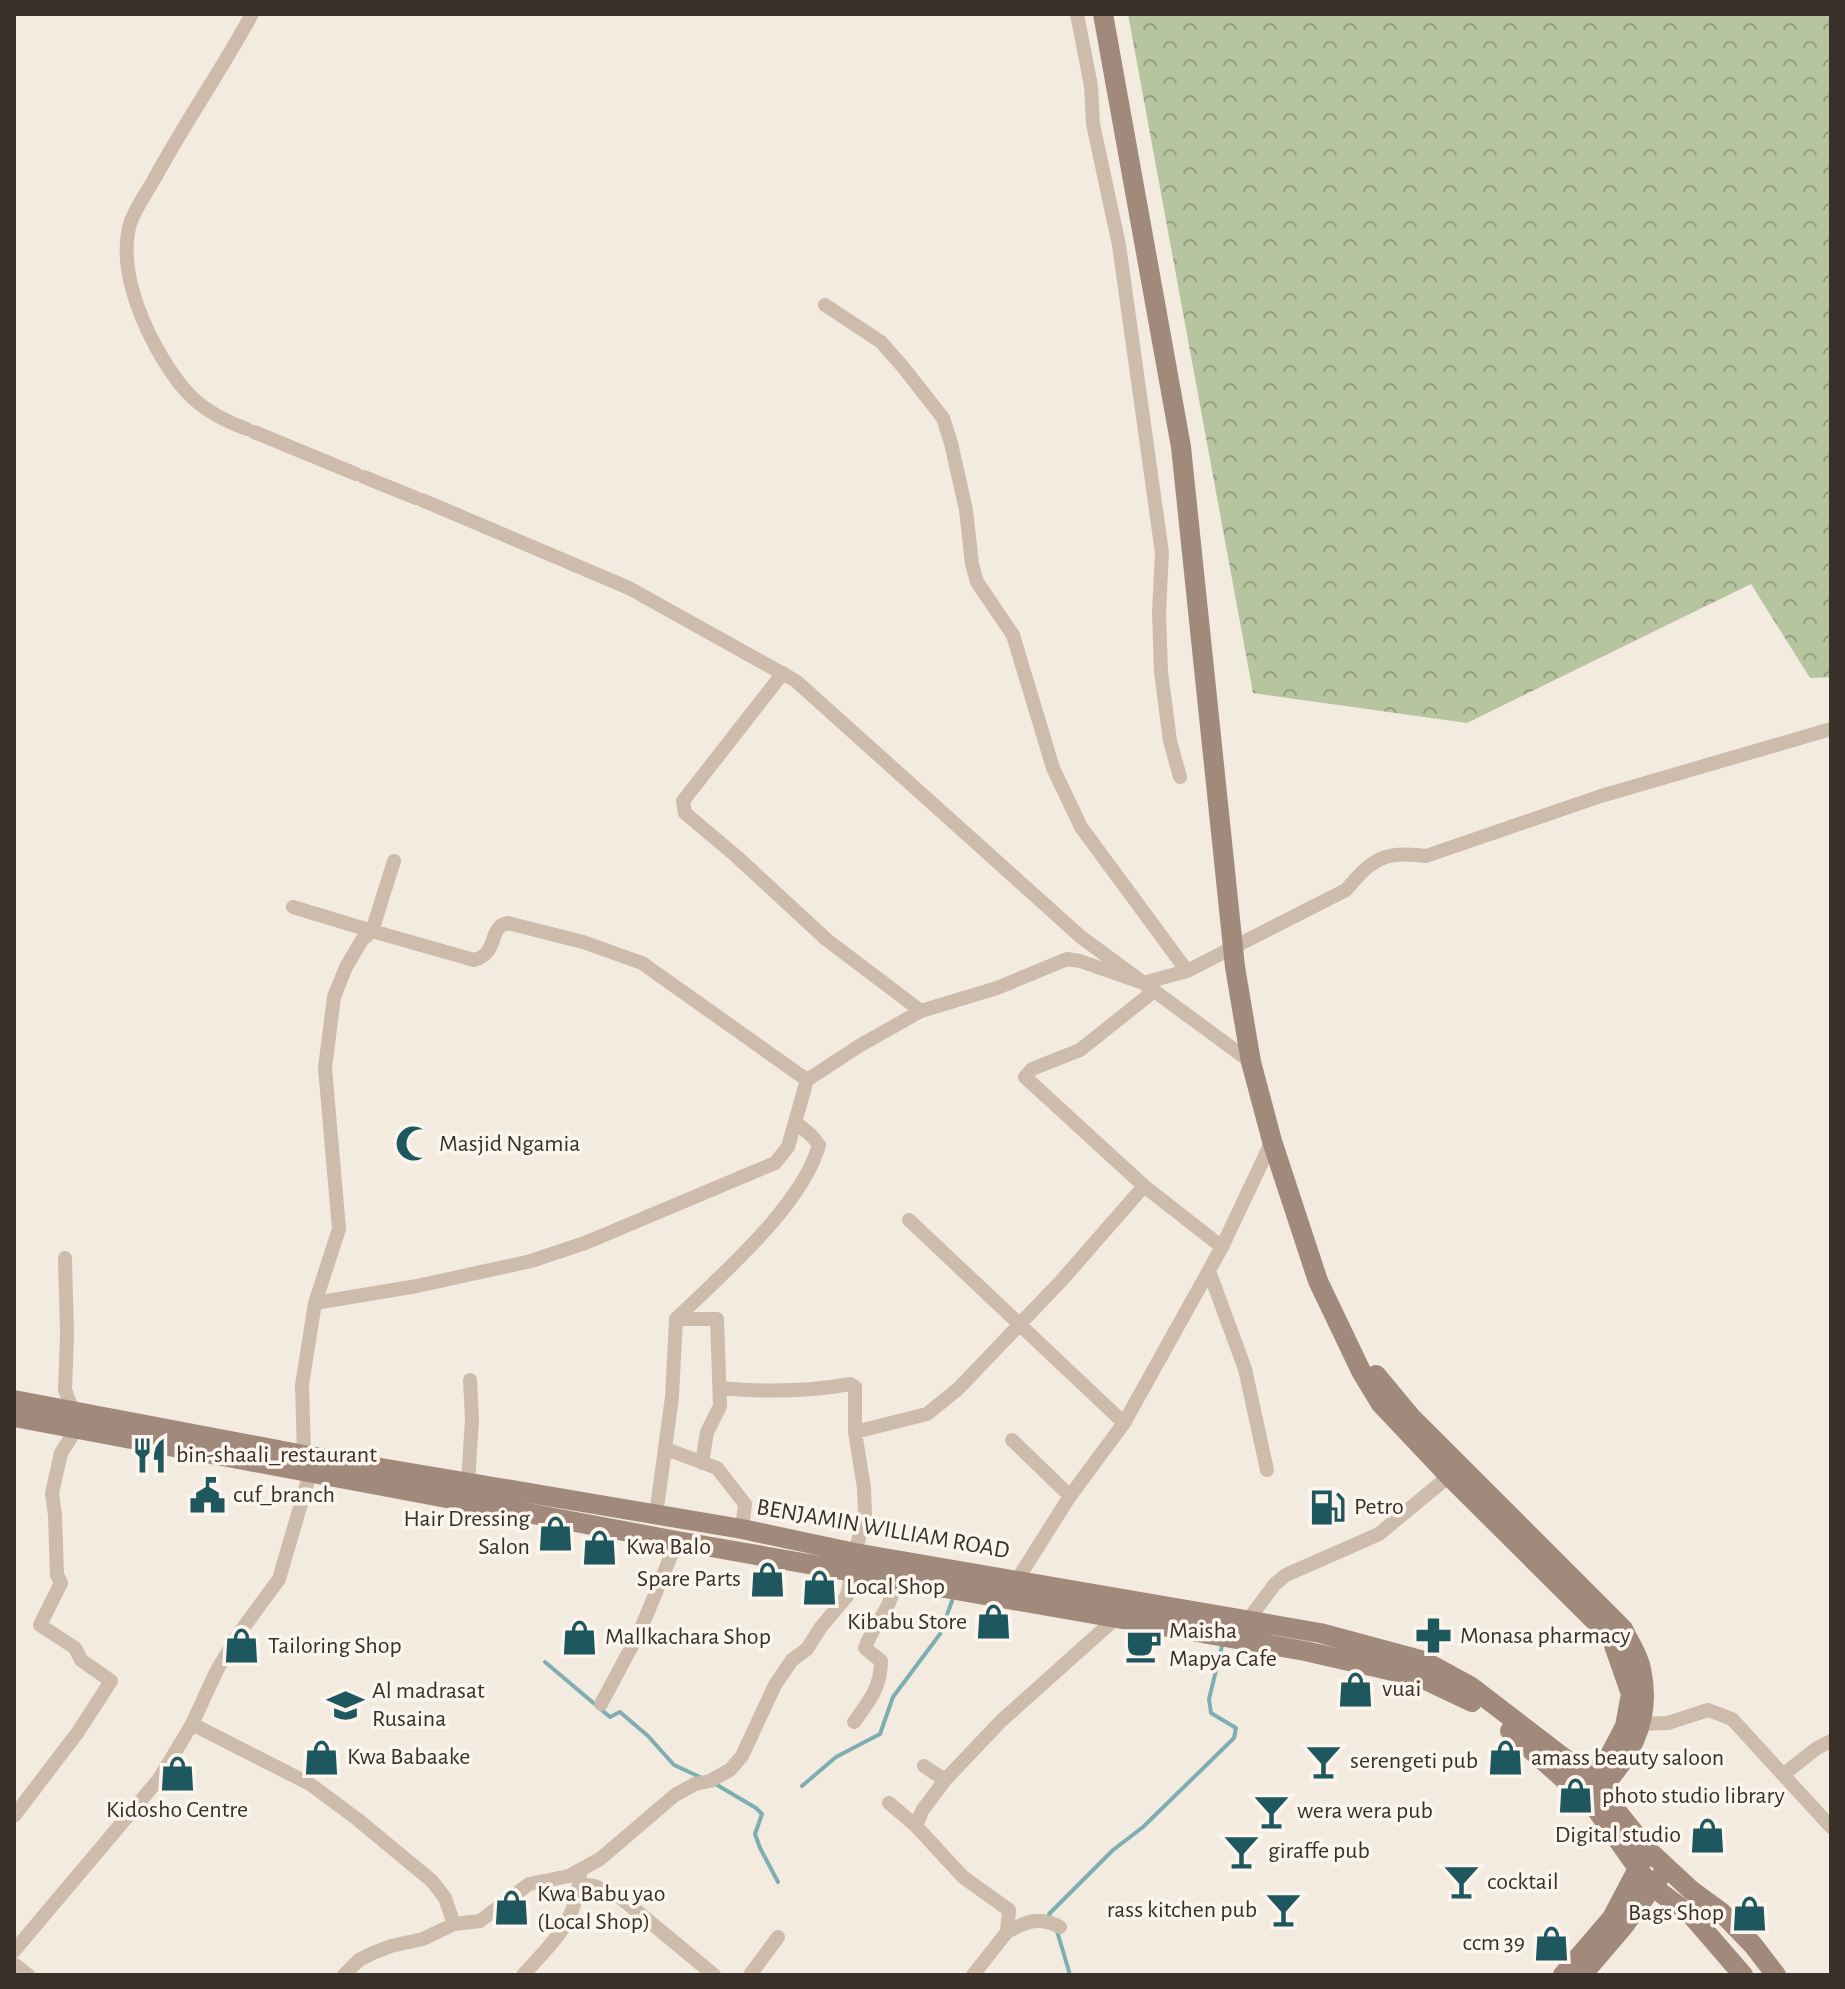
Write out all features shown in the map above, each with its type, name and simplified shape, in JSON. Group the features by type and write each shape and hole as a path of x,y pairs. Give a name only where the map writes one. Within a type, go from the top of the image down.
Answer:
{"main road":[{"path":"1103,14 1181,447 1232,948 1251,1062 1272,1141 1318,1281 1347,1337 1454,1471 1623,1629 1641,1667 1643,1694 1633,1723 1616,1745 1590,1790"},
{"name":"BENJAMIN WILLIAM ROAD","path":"14,1400 75,1420 307,1464 677,1541 1017,1580 1320,1633 1424,1661 1470,1686 1590,1790 1643,1858 1653,1887 1692,1916 1743,1975"},
{"name":"BENJAMIN WILLIAM ROAD","path":"14,1417 75,1420"},
{"name":"BENJAMIN WILLIAM ROAD","path":"307,1464 468,1482 742,1529 853,1562 895,1579 1115,1619 1213,1633 1419,1677 1460,1695 1495,1716 1590,1790"},
{"path":"1563,1975 1612,1918 1643,1858"},
{"name":"BENJAMIN WILLIAM ROAD","path":"1643,1858 1666,1868 1721,1912 1753,1945 1776,1975"},
{"path":"1582,1975 1666,1868"}],"street":[{"path":"252,14 233,50 183,126 130,224 126,266 147,330 175,380 190,397 221,420 629,588 783,673 1081,937 1251,1062"},
{"path":"1077,14 1091,86 1093,124 1119,245 1162,553 1159,612 1161,672 1170,741 1180,777"},
{"path":"825,305 881,342 943,418 966,510 977,582 1013,635 1053,768 1081,827 1187,971"},
{"path":"783,673 683,801 685,813 827,940 921,1011"},
{"path":"1222,1247 1144,1186 1025,1077 1032,1069 1080,1050 1148,987 1187,971 1346,890 1363,869 1379,858 1397,853 1426,856 1601,796 1831,729"},
{"path":"14,1951 159,1779 192,1724 217,1670 238,1635 279,1579 307,1464 302,1385 315,1303 339,1229 325,1068 334,997 346,967 362,940 372,931 394,861"},
{"path":"293,907 474,960 490,952 497,929 508,923 583,942 642,963 807,1080"},
{"path":"315,1303 431,1283 531,1261 585,1243 775,1163 788,1147 807,1080 921,1011 997,988 1067,959 1148,987"},
{"path":"656,1515 666,1449 676,1319 743,1254 784,1207 805,1177 819,1145 795,1122"},
{"path":"1017,1580 1070,1496 1124,1423 1222,1247 1272,1141"},
{"path":"855,1432 927,1414 958,1389 1062,1280 1144,1186"},
{"path":"909,1220 1124,1423"},
{"path":"14,1816 78,1732 111,1681 81,1660 75,1648 40,1625 61,1583 57,1575 52,1493 61,1453 75,1420 65,1390 65,1258"},
{"path":"1209,1271 1245,1369 1267,1470"},
{"path":"676,1319 717,1319 720,1406 707,1432 702,1463"},
{"path":"468,1482 472,1419 470,1380"},
{"path":"344,1975 359,1960 373,1953 423,1939 454,1924 480,1921 529,1884 580,1877 675,1795 730,1770 742,1756 775,1685 792,1660 807,1649 847,1596 865,1515 855,1432 855,1387 850,1384 821,1389 755,1391 720,1388"},
{"path":"1012,1440 1070,1496"},
{"path":"666,1449 717,1468 745,1504 742,1529"},
{"path":"1248,1620 1275,1584 1286,1575 1379,1534 1454,1471"},
{"path":"601,1704 640,1631 677,1541"},
{"path":"854,1722 874,1695 881,1678 881,1661 865,1648 893,1598 895,1579"},
{"path":"916,1826 922,1811 945,1780 1001,1721 1115,1619"},
{"path":"1633,1723 1668,1723 1708,1710 1732,1719 1831,1827"},
{"path":"192,1724 310,1784 357,1819 432,1881 445,1898 454,1924"},
{"path":"1784,1774 1831,1741"},
{"path":"924,1766 945,1780"},
{"path":"889,1803 916,1826 963,1877 1009,1910 1007,1932"},
{"path":"523,1975 566,1928 577,1902 580,1877"},
{"path":"580,1877 621,1898 714,1975"},
{"path":"973,1975 1007,1932 1033,1921 1054,1924"},
{"path":"750,1975 778,1937"},
{"path":"14,1964 28,1975"}],"green space":[{"path":"1128,14 1831,14 1831,677 1810,678 1751,584 1467,723 1253,693"}],"waterway":[{"path":"802,1786 836,1757 880,1734 893,1697 940,1634 952,1601"},
{"path":"1051,1919 1049,1914 1113,1850 1143,1827 1234,1738 1236,1728 1211,1713 1209,1699 1222,1646"},
{"path":"545,1662 610,1717 620,1712 648,1736 674,1765 700,1777"},
{"path":"712,1782 762,1814 755,1834 778,1882"},
{"path":"1057,1931 1070,1975"}],"place":[{"name":"Masjid Ngamia","path":"413,1144"},
{"name":"bin-shaali_restaurant","path":"150,1455"},
{"name":"cuf_branch","path":"207,1495"},
{"name":"Petro","path":"1328,1507"},
{"name":"Hair Dressing Salon","path":"556,1533"},
{"name":"Kwa Balo","path":"600,1547"},
{"name":"Spare Parts","path":"767,1579"},
{"name":"Local Shop","path":"820,1587"},
{"name":"Kibabu Store","path":"993,1622"},
{"name":"Monasa pharmacy","path":"1434,1636"},
{"name":"Mallkachara Shop","path":"579,1637"},
{"name":"Maisha Mapya Cafe","path":"1143,1645"},
{"name":"Tailoring Shop","path":"242,1646"},
{"name":"vuai","path":"1356,1689"},
{"name":"Al madrasat Rusaina","path":"346,1705"},
{"name":"Kwa Babaake","path":"321,1757"},
{"name":"amass beauty saloon","path":"1505,1758"},
{"name":"serengeti pub","path":"1324,1761"},
{"name":"Kidosho Centre","path":"177,1773"},
{"name":"photo studio library","path":"1576,1796"},
{"name":"wera wera pub","path":"1271,1811"},
{"name":"Digital studio","path":"1707,1835"},
{"name":"giraffe pub","path":"1242,1851"},
{"name":"cocktail","path":"1461,1882"},
{"name":"Kwa Babu yao (Local Shop)","path":"511,1908"},
{"name":"rass kitchen pub","path":"1283,1910"},
{"name":"Bags Shop","path":"1750,1913"},
{"name":"ccm 39","path":"1551,1943"}]}
